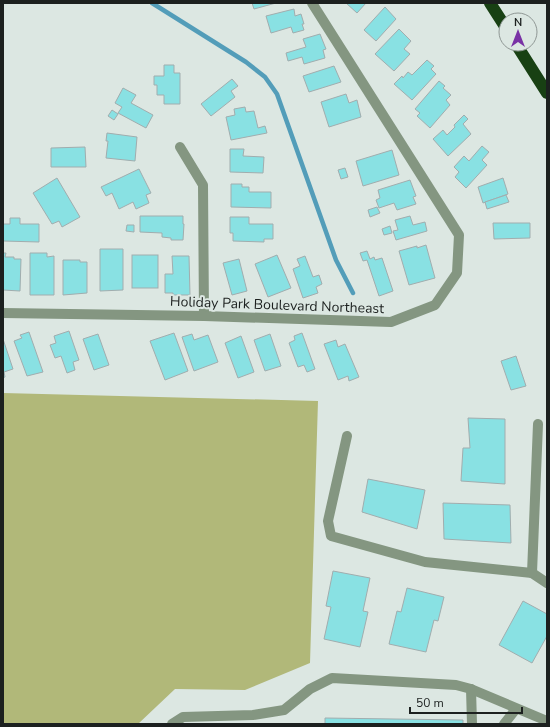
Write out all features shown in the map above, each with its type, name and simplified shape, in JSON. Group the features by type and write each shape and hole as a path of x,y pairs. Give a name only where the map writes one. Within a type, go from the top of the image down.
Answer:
{"highway":[{"path":"490,3 498,16"},
{"path":"521,52 547,93"}],"street":[{"name":"Holiday Park Boulevard Northeast","path":"3,314 204,316 391,322 435,305 457,273 459,235 312,3"},
{"path":"180,148 203,185 204,316"},
{"path":"532,573 538,424"},
{"path":"347,436 328,521 331,536 425,562 532,573 547,583"},
{"path":"172,724 182,717 253,715 284,710 310,689 332,678 456,685 471,689 547,721"},
{"path":"471,689 472,724"},
{"path":"504,724 516,709"}],"green space":[{"path":"3,393 318,401 310,663 245,690 175,689 138,724 3,724"}],"building":[{"path":"252,3 276,3 254,9"},
{"path":"346,3 366,3 357,13"},
{"path":"385,7 396,19 376,41 364,30"},
{"path":"294,9 295,16 301,14 304,30 293,33 291,27 271,33 266,16"},
{"path":"399,29 411,41 404,49 410,54 394,71 375,54"},
{"path":"320,34 326,49 323,50 325,58 304,64 302,57 288,61 286,53 306,47 303,39"},
{"path":"427,60 434,66 431,69 436,74 412,100 394,84 402,76 403,78 408,72 412,75"},
{"path":"164,65 174,65 174,73 180,73 180,104 164,104 164,95 157,95 157,85 154,85 154,76 164,76"},
{"path":"334,66 341,82 309,92 303,76"},
{"path":"232,79 238,86 231,91 235,97 211,116 201,104"},
{"path":"439,81 445,86 443,88 451,95 446,100 450,105 430,128 417,116 420,113 415,109"},
{"path":"123,88 136,95 131,103 153,115 146,128 118,113 122,107 115,103"},
{"path":"346,94 349,103 357,100 361,117 329,127 321,102"},
{"path":"245,107 246,112 254,111 258,128 265,126 267,133 231,140 226,117 235,115 234,109"},
{"path":"112,110 118,114 114,120 108,116"},
{"path":"464,115 468,119 463,124 471,134 448,156 433,139 443,130 447,135"},
{"path":"107,133 137,137 135,161 106,158 108,141 106,141"},
{"path":"482,146 489,152 482,160 487,165 466,188 455,177 459,172 454,167 464,156 469,161"},
{"path":"85,147 86,167 51,167 51,148"},
{"path":"230,149 244,149 243,156 264,157 263,173 230,172"},
{"path":"392,150 399,175 363,186 356,161"},
{"path":"345,168 348,177 341,179 338,170"},
{"path":"139,169 151,193 146,195 149,203 136,209 133,202 119,209 112,193 106,196 101,187"},
{"path":"57,178 80,217 62,227 59,221 52,224 33,193"},
{"path":"503,178 508,194 483,203 478,187"},
{"path":"410,180 416,196 413,197 416,204 397,210 394,203 379,208 376,200 380,198 378,190"},
{"path":"231,184 242,184 242,187 249,187 249,192 271,192 271,208 231,207"},
{"path":"506,195 509,202 487,209 485,202"},
{"path":"377,207 380,213 370,217 368,210"},
{"path":"140,216 183,216 183,240 171,240 171,238 162,237 162,233 140,232"},
{"path":"410,216 413,225 425,222 427,231 396,240 393,231 398,230 395,220"},
{"path":"230,217 249,217 249,224 273,224 273,239 264,239 264,242 233,241 233,233 230,233"},
{"path":"10,218 20,218 20,224 39,224 39,242 3,241 3,224 10,224"},
{"path":"493,223 530,223 530,238 494,239"},
{"path":"127,225 134,225 134,232 126,231"},
{"path":"390,226 392,233 384,235 382,229"},
{"path":"426,245 435,278 409,285 399,251"},
{"path":"100,249 123,249 123,290 100,291"},
{"path":"367,251 370,259 374,257 375,260 382,258 393,291 379,296 367,260 363,261 360,253"},
{"path":"3,253 6,253 5,257 21,259 20,291 3,290"},
{"path":"30,253 47,253 47,257 54,256 54,295 30,295"},
{"path":"132,255 158,255 158,288 132,288"},
{"path":"277,255 291,288 268,297 255,264"},
{"path":"172,256 189,256 190,295 173,295 173,293 165,293 165,274 173,274"},
{"path":"305,256 313,277 319,275 322,284 316,287 318,293 303,298 293,269 300,266 297,259"},
{"path":"239,259 247,291 232,295 223,263"},
{"path":"63,260 80,260 80,262 87,262 87,293 63,295"},
{"path":"69,331 79,360 73,362 75,370 67,373 61,356 55,358 50,345 56,343 54,336"},
{"path":"29,332 43,372 27,376 14,341 22,338 20,335"},
{"path":"174,333 188,371 165,380 150,341"},
{"path":"302,333 315,369 307,372 304,365 298,367 289,343 295,340 294,336"},
{"path":"98,334 109,365 94,370 83,339"},
{"path":"192,334 194,340 208,335 218,362 194,371 182,337"},
{"path":"270,334 281,366 265,371 254,340"},
{"path":"241,336 254,372 238,378 225,343"},
{"path":"3,339 13,369 4,372 5,377 3,378"},
{"path":"336,340 338,347 345,344 359,377 349,381 348,376 338,380 324,344"},
{"path":"516,356 526,386 511,390 501,361"},
{"path":"468,418 505,419 505,484 461,481 463,448 470,448"},
{"path":"368,479 425,490 417,529 362,512"},
{"path":"443,503 510,505 511,543 444,539"},
{"path":"333,571 370,578 363,611 368,612 360,647 324,639 331,607 326,606"},
{"path":"407,588 444,597 438,621 434,620 426,652 389,644 397,611 401,612"},
{"path":"523,601 547,614 547,636 532,663 499,645"},
{"path":"325,718 463,720 463,724 325,724"}],"waterway":[{"path":"152,3 246,62 265,77 277,94 336,260 353,293"}]}
